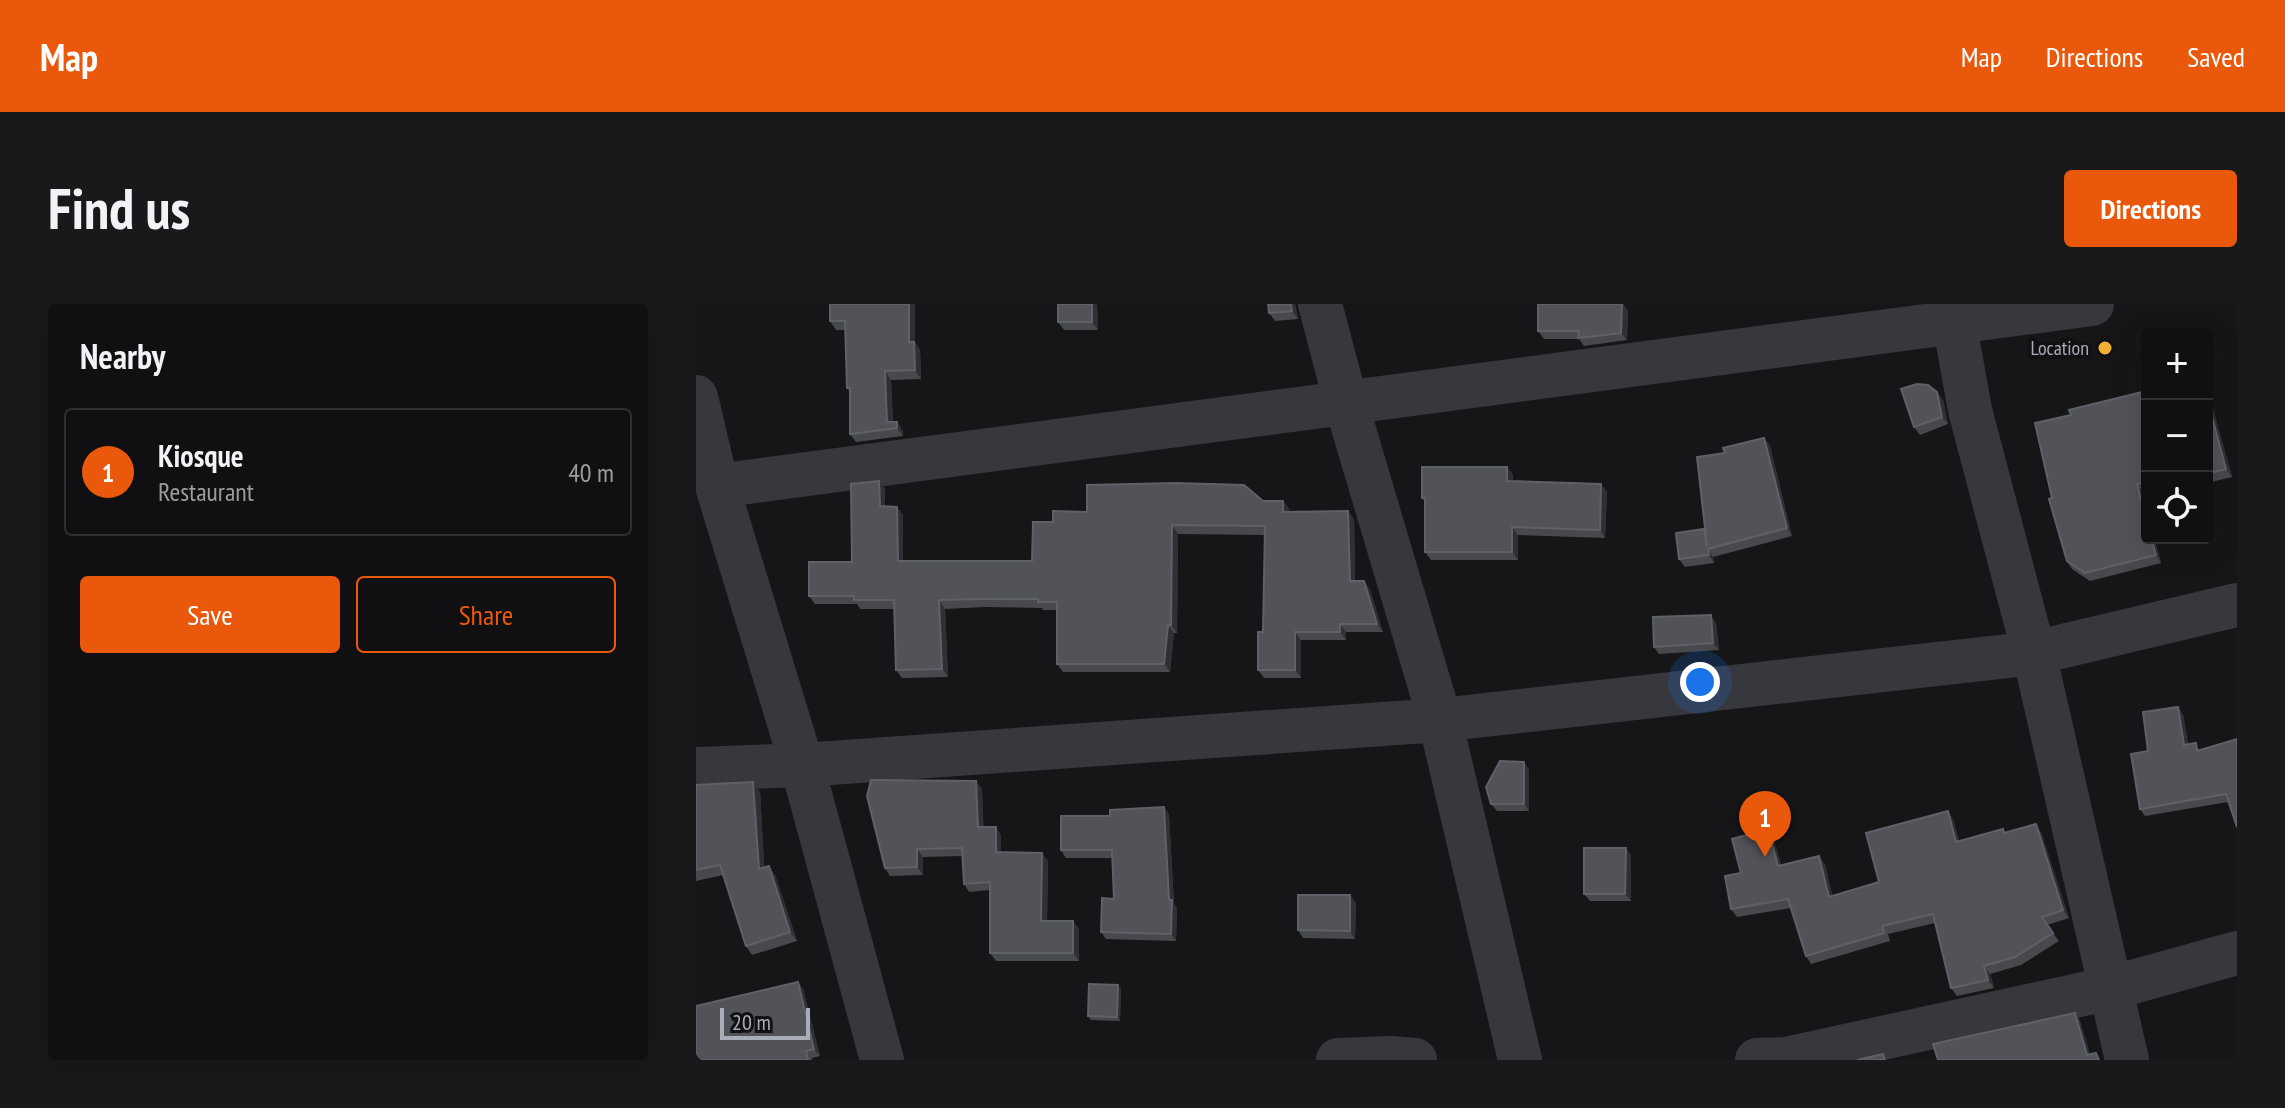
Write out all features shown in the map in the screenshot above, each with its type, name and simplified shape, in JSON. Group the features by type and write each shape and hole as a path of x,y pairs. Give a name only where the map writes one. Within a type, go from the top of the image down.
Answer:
{"street":[{"path":"1320,304 1346,403 1440,720 1520,1060"},
{"path":"717,486 1346,403 1953,313 2092,304"},
{"path":"1953,313 1970,410 2034,653 2127,1060"},
{"path":"696,397 717,486 802,765 882,1060"},
{"path":"696,769 802,765 1440,720 2034,653 2237,605"},
{"path":"1757,1060 1786,1059 2111,988 2237,953"},
{"path":"1338,1060 1415,1060"}],"building":[{"path":"830,304 909,304 909,342 914,342 915,370 885,371 887,422 897,422 897,428 850,434 845,321 830,321"},
{"path":"1058,304 1092,304 1092,322 1058,322"},
{"path":"1268,304 1291,304 1292,311 1269,313"},
{"path":"1538,304 1622,304 1621,333 1578,338 1579,331 1538,331"},
{"path":"1917,384 1928,385 1937,392 1942,417 1914,427 1901,389"},
{"path":"2141,392 2141,483 2137,484 2141,500 2141,544 2153,544 2156,555 2085,573 2067,561 2049,499 2052,498 2035,423 2071,415 2069,410"},
{"path":"2213,420 2226,469 2213,472"},
{"path":"1764,438 1787,528 1708,549 1709,555 1679,559 1676,533 1704,529 1707,546 1697,457 1725,453 1723,448"},
{"path":"1422,467 1507,467 1507,481 1601,484 1600,530 1512,527 1512,552 1425,552"},
{"path":"879,481 880,506 897,507 898,561 1032,561 1033,522 1053,522 1053,511 1087,512 1087,485 1244,485 1263,501 1283,501 1283,512 1348,511 1350,581 1364,581 1377,624 1340,624 1340,632 1295,632 1295,670 1258,670 1258,632 1263,632 1265,526 1172,525 1171,625 1168,625 1164,664 1057,664 1057,602 980,599 939,600 942,669 896,670 894,600 809,596 809,562 852,562 851,484"},
{"path":"1711,615 1713,643 1654,647 1653,617"},
{"path":"2178,707 2184,745 2196,743 2197,751 2237,739 2237,827 2226,794 2140,809 2131,754 2148,751 2143,712"},
{"path":"1500,761 1524,762 1524,804 1491,804 1486,787"},
{"path":"871,780 976,781 978,827 996,827 996,852 1042,853 1041,921 1073,921 1073,953 990,953 990,882 964,884 962,848 917,849 917,867 885,868 867,796"},
{"path":"753,782 759,869 769,866 790,932 746,946 720,865 696,870 696,785"},
{"path":"1164,807 1169,900 1172,900 1171,934 1101,932 1102,898 1114,899 1112,850 1061,850 1061,816 1110,816 1110,810"},
{"path":"1948,811 1956,842 2036,824 2063,910 2042,917 2053,933 2015,957 1984,966 1988,980 1951,988 1933,914 1882,926 1884,933 1806,956 1788,899 1731,909 1725,876 1741,873 1732,839 1768,829 1778,866 1819,856 1829,897 1879,882 1866,833"},
{"path":"1584,848 1626,848 1625,894 1584,894"},
{"path":"1298,895 1350,895 1350,931 1298,930"},
{"path":"798,982 814,1049 806,1051 808,1060 696,1060 696,1006"},
{"path":"1089,984 1118,985 1117,1017 1088,1016"},
{"path":"2075,1013 2087,1055 2096,1053 2099,1060 1938,1060 1933,1044"},
{"path":"1883,1054 1885,1060 1857,1060"}],"place":[{"name":"Location","path":"2105,348"},
{"name":"Kiosque","path":"1765,857"}]}
